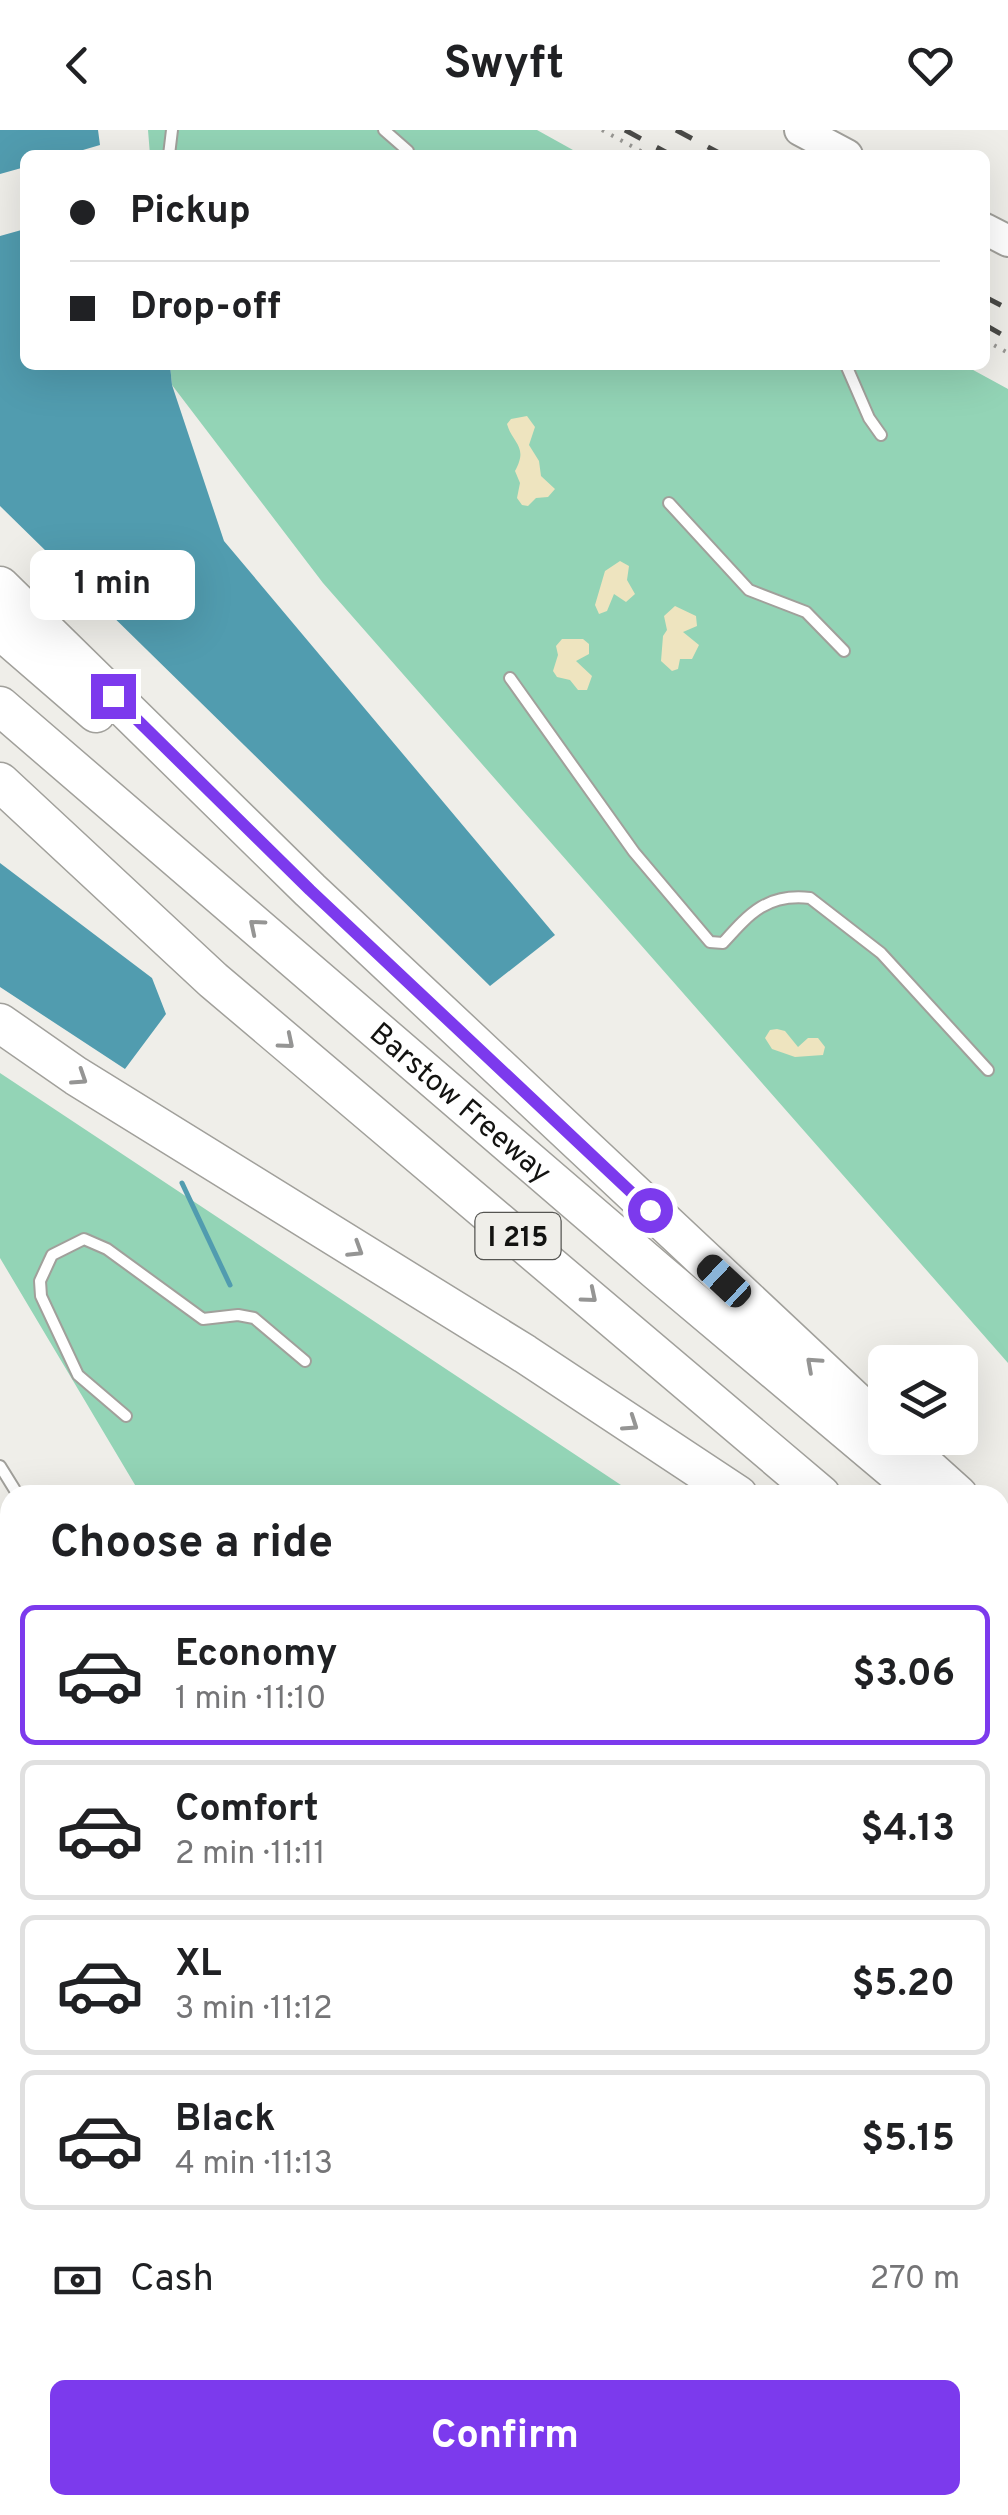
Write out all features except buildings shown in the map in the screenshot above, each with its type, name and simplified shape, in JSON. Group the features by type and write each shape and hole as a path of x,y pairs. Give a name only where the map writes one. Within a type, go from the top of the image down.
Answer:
{"highway":[{"path":"0,586 310,890 868,1414"},
{"path":"0,630 310,890"},
{"name":"Barstow Freeway","path":"0,706 911,1485"},
{"name":"I 215","path":"0,782 212,980 809,1485"},
{"path":"0,818 87,890 212,980"},
{"path":"0,1023 76,1076 525,1354 723,1485"},
{"path":"914,1455 947,1485"}],"main road":[{"path":"800,130 838,150"}],"lane":[{"path":"384,130 407,150"},
{"path":"848,370 868,418 881,435"},
{"path":"669,503 749,590 806,612 844,652"},
{"path":"510,678 634,852 710,942 723,943 755,909 784,899 810,898 881,953 988,1070"},
{"path":"126,1416 78,1375 40,1296 40,1280 52,1255 76,1240 90,1240 107,1249 203,1320 254,1318 305,1361"}],"path":[{"path":"602,130 639,150"}],"green space":[{"path":"148,130 537,130 573,150 150,150"},
{"path":"170,370 973,370 1008,389 1008,1363 323,583 172,385"},
{"path":"0,1073 621,1485 135,1485 0,1258"}],"sand":[{"path":"527,416 535,427 529,445 539,461 541,476 555,489 548,497 536,498 528,506 517,498 520,483 515,471 520,450 507,424 511,419"},
{"path":"620,561 629,566 627,580 635,594 626,602 614,594 607,611 599,614 595,605 605,571"},
{"path":"675,606 696,616 697,626 683,632 699,645 692,659 680,659 678,669 672,671 661,661 667,630 664,616"},
{"path":"562,639 583,639 589,644 589,654 576,661 592,676 587,690 578,690 570,680 557,677 553,671 558,655 556,646"},
{"path":"770,1030 785,1031 798,1047 808,1038 818,1038 825,1047 823,1055 795,1057 772,1049 765,1038"}],"water":[{"path":"0,130 98,130 100,145 83,150 20,150 20,168 0,174"},
{"path":"20,230 20,370 170,370 172,385 224,541 555,935 490,986 0,506 0,236"},
{"path":"0,863 152,978 166,1014 125,1069 0,987"}],"waterway":[{"path":"182,1183 230,1285"}],"railway":[{"path":"625,130 662,150"},
{"path":"676,130 714,150"},
{"path":"990,300 1008,309"},
{"path":"990,328 1008,338"}],"route":[{"path":"113,696 310,890 650,1210"}]}
